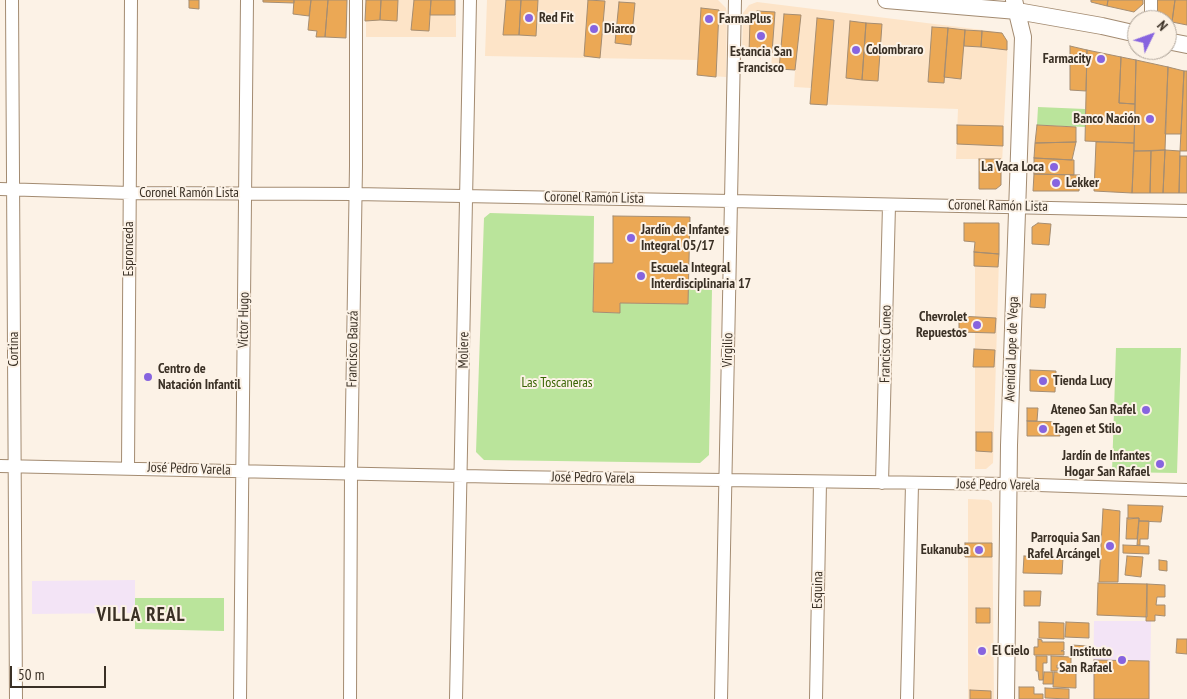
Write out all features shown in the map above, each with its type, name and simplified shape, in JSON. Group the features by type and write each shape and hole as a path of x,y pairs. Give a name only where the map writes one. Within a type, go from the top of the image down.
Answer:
{"main road":[{"path":"886,0 1016,6 1127,32"},
{"name":"Avenida Lope de Vega","path":"1006,699 1008,484 1023,37 1016,6"}],"street":[{"name":"Cortina","path":"12,0 6,189 15,466 16,699"},
{"name":"Espronceda","path":"128,468 131,0"},
{"name":"Víctor Hugo","path":"240,699 247,0"},
{"name":"Francisco Bauzá","path":"350,699 356,0"},
{"name":"Moliere","path":"456,699 470,0"},
{"name":"Virgilio","path":"720,699 735,0"},
{"name":"Coronel Ramón Lista","path":"6,189 731,200 1187,211"},
{"name":"Francisco Cuneo","path":"882,483 889,205"},
{"name":"José Pedro Varela","path":"0,466 351,474 1008,484 1187,490"},
{"name":"Esquina","path":"816,699 820,482"},
{"path":"908,699 912,484"}],"shaded area":[{"path":"366,0 456,0 456,37 366,37"},
{"path":"487,0 718,0 726,8 727,14 726,77 697,75 698,60 485,56"},
{"path":"757,2 999,32 1008,41 1001,184 995,189 980,190 979,159 956,159 958,109 810,104 811,88 794,87 795,70 771,70 772,53 742,52 743,13 749,5"},
{"path":"975,222 1000,224 993,463 986,469 975,469"},
{"path":"968,499 989,500 992,503 994,699 968,699"},
{"path":"135,580 135,613 32,614 32,581"},
{"name":"Instituto San Rafael","path":"1094,621 1151,621 1150,699 1093,699"}],"green space":[{"path":"1038,107 1085,109 1085,127 1037,125"},
{"name":"Las Toscaneras","path":"490,213 594,216 593,312 619,313 620,303 688,304 688,289 712,289 709,455 700,463 484,460 476,452 484,218"},
{"name":"Ateneo San Rafel","path":"1116,348 1181,348 1177,473 1112,472"},
{"path":"135,598 224,598 224,631 135,629"}],"building":[{"path":"189,0 199,0 199,9 189,8"},
{"path":"263,0 294,0 294,3 263,2"},
{"path":"294,0 311,0 309,16 293,14"},
{"path":"311,0 328,0 325,37 316,37 317,31 308,30"},
{"path":"328,0 347,0 346,38 325,37"},
{"path":"366,0 381,0 380,20 365,21"},
{"path":"381,0 398,0 397,21 380,20"},
{"path":"414,0 431,0 429,31 411,30"},
{"path":"431,0 455,0 455,15 430,15"},
{"path":"506,0 521,0 519,35 503,35"},
{"name":"Red Fit","path":"521,0 538,0 536,36 519,35"},
{"name":"Diarco","path":"588,0 605,1 600,58 584,56"},
{"path":"1091,0 1108,0 1107,6 1091,2"},
{"path":"1108,0 1143,0 1143,4 1136,10 1127,10 1107,6"},
{"path":"1157,0 1175,0 1174,10 1157,10"},
{"path":"1175,0 1187,0 1187,25 1177,23 1177,10 1174,10"},
{"path":"619,2 635,3 631,45 615,43"},
{"path":"701,8 719,10 716,77 697,75"},
{"name":"Estancia San Francisco","path":"757,11 775,12 772,53 749,53 750,20"},
{"path":"784,14 801,15 795,70 779,69"},
{"path":"817,18 834,20 827,105 810,104"},
{"name":"Colombraro","path":"850,21 866,23 862,80 846,78"},
{"path":"866,23 882,24 878,81 862,80"},
{"path":"932,27 948,28 944,83 928,82"},
{"path":"948,28 965,30 961,79 944,77"},
{"path":"965,30 982,31 981,47 964,46"},
{"path":"982,31 1002,33 1007,41 1007,50 981,47"},
{"path":"1070,46 1087,50 1086,91 1070,90"},
{"path":"1087,50 1121,57 1119,103 1135,104 1134,143 1085,141"},
{"path":"1121,57 1127,58 1127,60 1136,60 1135,104 1119,103"},
{"name":"Banco Nación","path":"1136,60 1168,67 1165,150 1134,151"},
{"path":"1168,67 1184,71 1181,134 1165,134"},
{"path":"1184,71 1187,71 1187,151 1180,151"},
{"path":"957,125 1003,126 1003,146 957,144"},
{"path":"1037,125 1076,127 1076,142 1035,143"},
{"path":"1076,142 1072,160 1034,158 1035,143"},
{"path":"1096,142 1134,143 1132,193 1094,191"},
{"path":"1165,150 1180,151 1179,193 1163,193"},
{"path":"1165,150 1163,193 1150,193 1151,151"},
{"path":"1134,151 1151,151 1150,193 1132,193"},
{"path":"1180,156 1187,156 1187,193 1179,193"},
{"name":"La Vaca Loca","path":"1034,158 1074,160 1074,175 1034,174"},
{"path":"979,159 1001,159 1001,185 996,189 979,189"},
{"name":"Lekker","path":"1034,174 1080,175 1079,191 1033,191"},
{"name":"Escuela Integral Interdisciplinaria 17","path":"613,216 690,217 688,304 620,303 620,313 593,312 594,263 613,263"},
{"path":"964,223 999,223 999,254 974,252 975,242 964,241"},
{"path":"1038,223 1051,224 1049,245 1032,244 1032,227"},
{"path":"974,252 999,254 998,267 974,266"},
{"path":"1031,294 1046,294 1045,308 1030,307"},
{"name":"Chevrolet Repuestos","path":"959,316 996,318 995,333 959,332"},
{"path":"974,349 995,350 994,367 973,367"},
{"name":"Tienda Lucy","path":"1030,370 1056,371 1055,392 1030,391"},
{"path":"1027,408 1038,408 1037,421 1027,421"},
{"name":"Tagen et Stilo","path":"1027,421 1060,422 1060,436 1027,436"},
{"path":"976,432 992,432 992,452 976,451"},
{"path":"1128,505 1163,506 1161,522 1139,521 1139,518 1128,519"},
{"name":"Parroquia San Rafel Arcángel","path":"1103,509 1120,511 1118,582 1099,582"},
{"path":"1127,518 1139,518 1137,539 1126,539"},
{"path":"1139,521 1149,521 1148,539 1140,539 1140,545 1137,545"},
{"name":"Eukanuba","path":"965,543 992,543 992,557 965,557"},
{"path":"1123,545 1149,546 1149,554 1123,553"},
{"path":"1024,556 1063,558 1062,574 1023,573"},
{"path":"1127,556 1143,557 1141,577 1125,575"},
{"path":"1159,560 1167,561 1167,571 1159,570"},
{"path":"1098,583 1147,584 1147,617 1097,615"},
{"path":"1147,584 1165,585 1165,597 1157,597 1156,605 1165,605 1165,616 1155,615 1155,621 1146,621"},
{"path":"1024,591 1041,591 1040,606 1024,606"},
{"path":"976,608 990,608 990,623 976,623"},
{"path":"1039,622 1064,623 1064,639 1039,638"},
{"path":"1066,622 1089,623 1089,638 1065,637"},
{"path":"1038,639 1042,640 1042,642 1064,642 1064,650 1061,651 1064,651 1064,655 1034,655 1034,647 1038,647"},
{"path":"1177,639 1187,639 1187,654 1176,653"},
{"path":"1072,645 1087,646 1087,656 1071,655"},
{"path":"1036,656 1047,656 1047,663 1043,663 1043,680 1039,680 1038,671 1036,671"},
{"path":"1051,656 1071,657 1071,666 1065,666 1065,671 1061,671 1062,666 1057,665 1059,671 1051,671"},
{"path":"1094,660 1149,661 1149,699 1094,699"},
{"path":"1044,672 1053,672 1053,684 1043,684"},
{"path":"1054,672 1076,673 1076,688 1053,687"},
{"path":"1019,687 1034,687 1034,694 1043,694 1043,699 1019,699"},
{"path":"1045,688 1069,689 1069,699 1045,698"},
{"path":"970,690 991,691 991,699 970,699"}],"place":[{"name":"Red Fit","path":"529,18"},
{"name":"FarmaPlus","path":"709,19"},
{"name":"Diarco","path":"594,29"},
{"name":"Estancia San Francisco","path":"761,36"},
{"name":"Colombraro","path":"856,50"},
{"name":"Farmacity","path":"1101,59"},
{"name":"Banco Nación","path":"1150,119"},
{"name":"La Vaca Loca","path":"1054,167"},
{"name":"Lekker","path":"1056,183"},
{"name":"Jardín de Infantes Integral 05/17","path":"631,238"},
{"name":"Escuela Integral Interdisciplinaria 17","path":"641,276"},
{"name":"Chevrolet Repuestos","path":"977,325"},
{"name":"Centro de Natación Infantil","path":"148,377"},
{"name":"Tienda Lucy","path":"1043,381"},
{"name":"Ateneo San Rafel","path":"1146,410"},
{"name":"Tagen et Stilo","path":"1043,429"},
{"name":"Jardín de Infantes Hogar San Rafael","path":"1160,464"},
{"name":"Parroquia San Rafel Arcángel","path":"1110,546"},
{"name":"Eukanuba","path":"979,550"},
{"name":"El Cielo","path":"982,651"},
{"name":"Instituto San Rafael","path":"1122,660"}],"district":[{"name":"VILLA REAL","path":"141,616"}]}
